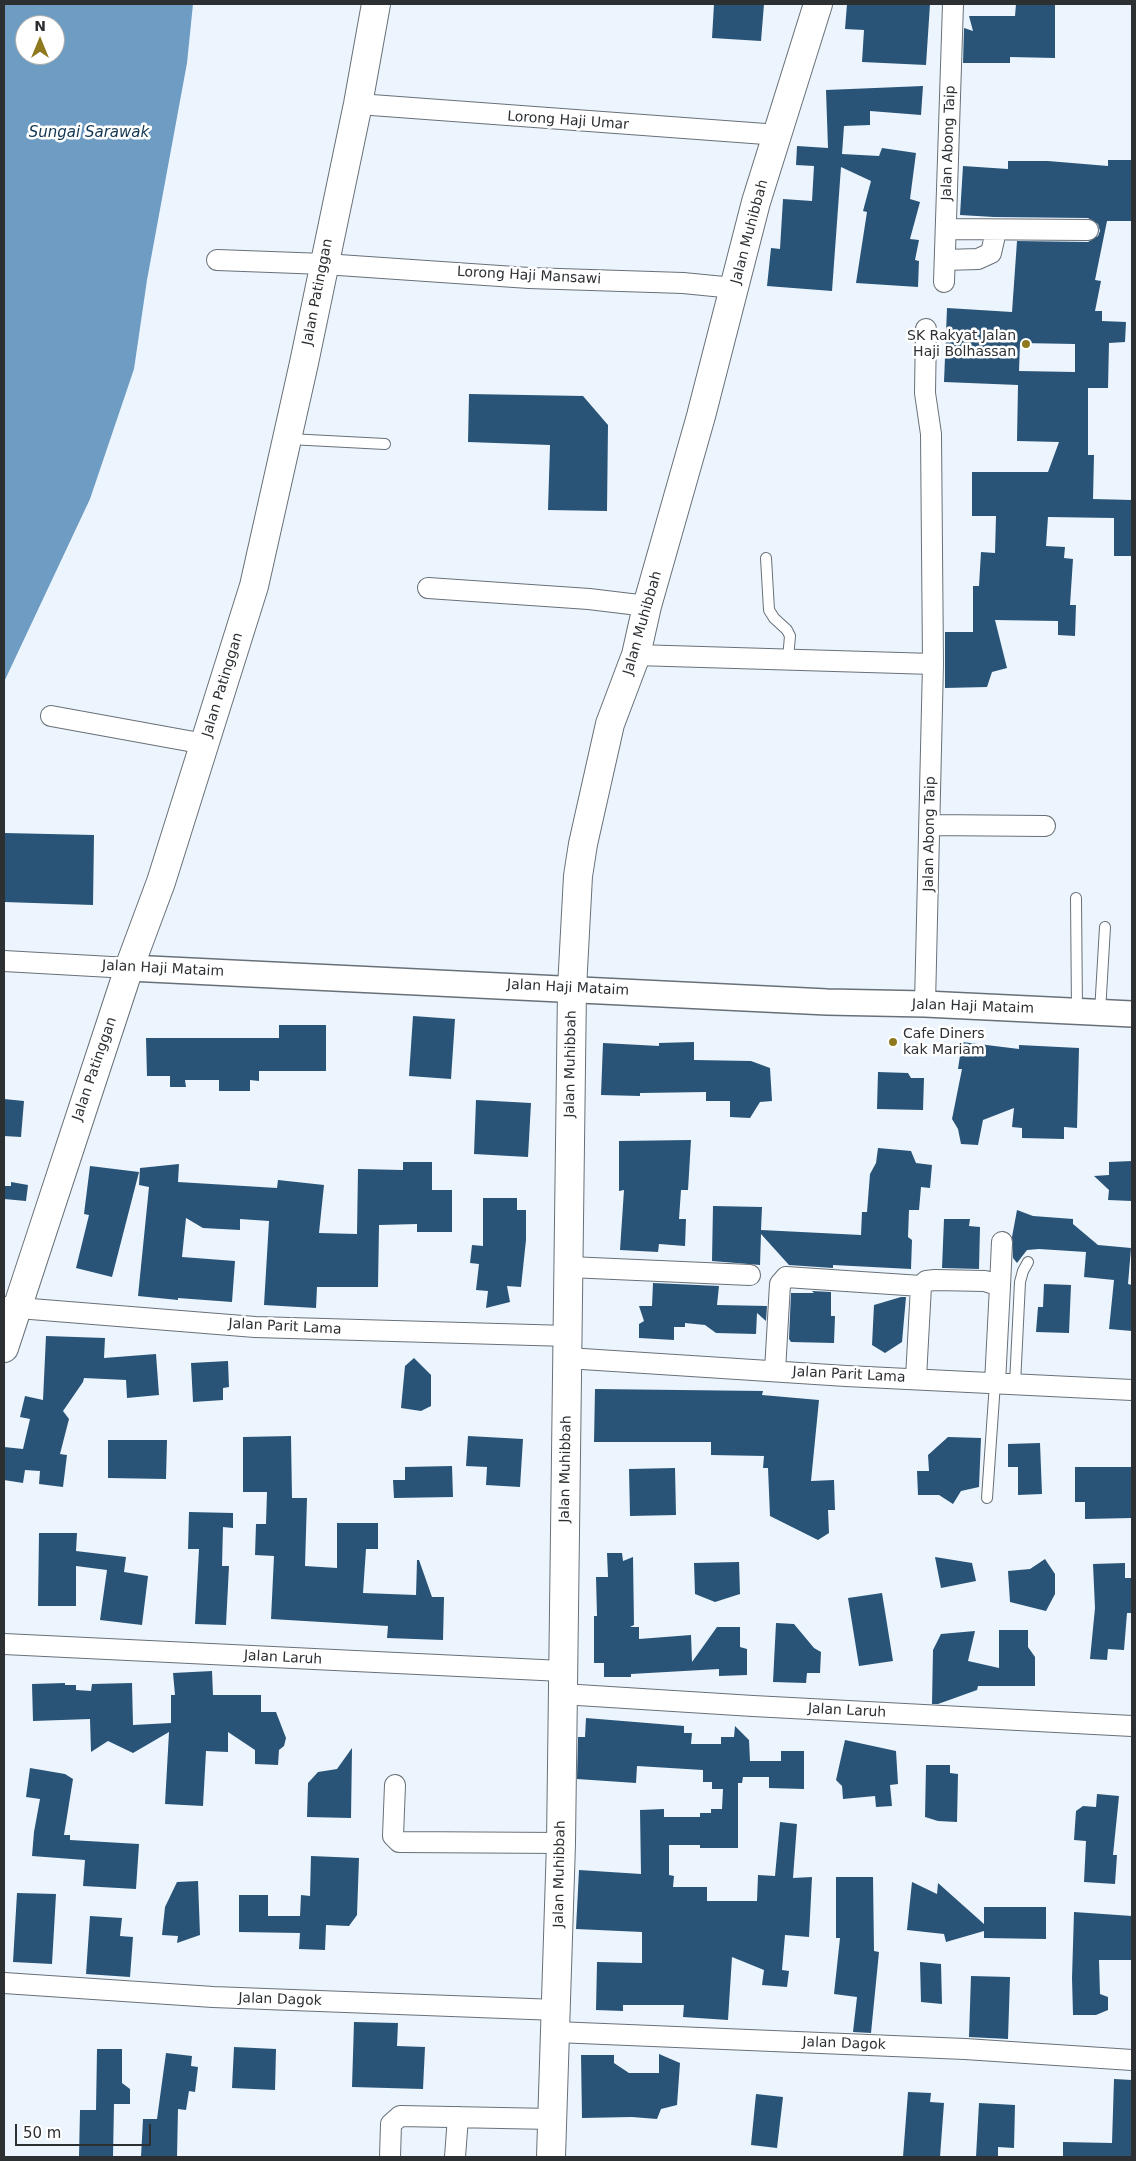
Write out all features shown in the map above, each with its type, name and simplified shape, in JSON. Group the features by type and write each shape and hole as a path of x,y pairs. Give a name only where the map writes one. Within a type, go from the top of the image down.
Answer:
{"main road":[{"name":"Jalan Patinggan","path":"4,1348 11,1307 62,1167 129,968 161,882 254,586 288,439 358,104 376,4"},
{"name":"Jalan Muhibbah","path":"551,2157 557,2021 561,1843 572,988 577,889 583,844 610,724 636,654 701,416 756,202 779,135 818,4"}],"street":[{"name":"Jalan Abong Taip","path":"944,282 953,4"},
{"name":"Lorong Haji Umar","path":"358,104 779,135"},
{"path":"946,229 996,231 1088,230"},
{"path":"945,260 978,259 991,253 996,231"},
{"name":"Lorong Haji Mansawi","path":"217,260 324,264 529,278 683,283 734,288"},
{"name":"Jalan Abong Taip","path":"925,1004 933,664 931,434 925,393 926,329"},
{"path":"428,588 589,599 648,606"},
{"path":"636,654 933,664"},
{"path":"51,716 205,744"},
{"path":"930,825 1044,826"},
{"name":"Jalan Haji Mataim","path":"4,961 827,1002 925,1004 1132,1014"},
{"path":"994,1382 1002,1242"},
{"path":"569,1267 750,1275"},
{"path":"775,1371 780,1284 786,1277 921,1286"},
{"path":"916,1378 921,1286 926,1281 935,1280 986,1281 1000,1286"},
{"name":"Jalan Parit Lama","path":"11,1307 255,1327 567,1347 775,1371 1132,1390"},
{"name":"Jalan Laruh","path":"4,1644 562,1683 763,1707 1132,1726"},
{"path":"395,1785 393,1836 399,1842 561,1843"},
{"name":"Jalan Dagok","path":"4,1983 1132,2060"},
{"path":"390,2157 391,2124 400,2116 552,2119"},
{"path":"455,2157 458,2117"}],"lane":[{"path":"288,439 386,444"},
{"path":"766,558 769,610 790,636 788,659"},
{"path":"1076,898 1088,1012"},
{"path":"1088,1012 1105,927"},
{"path":"1016,1384 1020,1282 1028,1262"},
{"path":"987,1498 994,1382"}],"water":[{"name":"Sungai Sarawak","path":"4,4 193,4 187,63 147,280 134,369 90,499 4,682"}],"building":[{"path":"714,4 764,4 761,41 712,38"},
{"path":"847,4 930,4 926,65 862,62 864,30 845,29"},
{"path":"1016,4 1055,4 1055,58 1010,57 1010,63 963,63 964,28 973,31 969,16 1015,16"},
{"path":"923,86 921,115 870,111 870,125 844,126 842,154 879,156 882,148 916,153 910,199 920,202 910,239 919,240 915,260 919,261 918,287 856,283 867,212 863,211 871,181 841,167 832,291 767,286 771,248 780,249 783,199 812,201 814,166 796,165 797,146 828,148 826,90"},
{"path":"1108,160 1132,160 1132,221 1107,221 1095,280 1101,281 1095,311 1102,311 1102,321 1126,322 1125,342 1109,343 1108,388 1088,388 1088,455 1094,455 1093,499 1132,500 1132,556 1114,556 1114,518 1048,517 1046,546 1065,547 1064,558 1073,559 1070,605 1076,605 1075,636 1058,635 1058,621 995,620 1007,668 992,672 987,687 945,688 945,632 973,632 973,586 979,586 981,552 995,553 996,516 972,516 972,472 1048,472 1059,442 1017,441 1018,385 944,382 947,308 1012,312 1017,241 1088,242 1098,236 1100,231 1098,224 1088,218 960,215 963,166 1008,169 1008,161 1048,161 1108,166","holes":["1020,343 1075,344 1075,372 1019,371"]},
{"path":"469,394 583,396 608,425 607,511 548,510 550,445 468,442"},
{"path":"4,833 94,835 93,905 4,902"},
{"path":"413,1016 455,1019 451,1079 409,1076"},
{"path":"279,1025 326,1025 326,1071 259,1071 259,1081 250,1080 250,1091 219,1091 219,1080 185,1080 186,1087 170,1087 170,1076 147,1076 146,1038 279,1038"},
{"path":"694,1042 694,1060 751,1061 770,1068 772,1101 760,1102 750,1118 730,1117 730,1101 706,1101 706,1092 640,1093 640,1096 601,1095 603,1043 659,1046 659,1043"},
{"path":"962,1042 1019,1049 1019,1045 1079,1048 1077,1128 1064,1127 1064,1139 1022,1138 1022,1128 1012,1127 1014,1108 983,1120 978,1145 961,1144 958,1129 952,1119 962,1069 958,1069"},
{"path":"878,1072 908,1073 911,1078 924,1078 923,1110 877,1109"},
{"path":"4,1099 24,1101 21,1137 4,1136"},
{"path":"476,1100 531,1103 528,1157 474,1154"},
{"path":"691,1140 688,1190 681,1190 679,1219 686,1219 685,1246 659,1244 658,1252 620,1250 624,1190 619,1191 619,1141"},
{"path":"878,1148 911,1151 916,1163 932,1165 930,1188 921,1187 919,1210 909,1210 908,1237 912,1240 911,1269 833,1265 833,1268 789,1265 761,1234 760,1265 712,1261 713,1206 762,1207 761,1230 861,1235 862,1212 867,1212 870,1174 876,1163"},
{"path":"1132,1161 1132,1201 1108,1200 1109,1190 1094,1176 1109,1175 1109,1162"},
{"path":"403,1162 432,1162 432,1190 452,1190 452,1232 417,1232 417,1224 379,1225 378,1287 317,1287 316,1308 264,1305 269,1221 240,1219 240,1230 203,1228 186,1218 182,1257 235,1261 232,1302 138,1296 149,1187 139,1185 140,1168 179,1164 178,1182 277,1188 278,1180 324,1185 319,1233 357,1234 358,1169 403,1170"},
{"path":"90,1166 139,1172 112,1277 76,1268 89,1215 84,1214"},
{"path":"11,1182 28,1185 26,1201 4,1199 4,1186 11,1186"},
{"path":"483,1198 517,1198 517,1210 526,1210 526,1240 521,1287 507,1286 510,1302 486,1308 488,1291 476,1290 479,1264 470,1263 472,1245 483,1246"},
{"path":"1017,1210 1033,1216 1073,1219 1073,1224 1098,1245 1131,1248 1128,1284 1132,1285 1132,1331 1109,1329 1114,1280 1084,1277 1086,1252 1027,1250 1017,1263 1013,1258 1012,1237"},
{"path":"944,1219 970,1219 969,1226 980,1227 979,1269 942,1268"},
{"path":"653,1283 719,1286 717,1305 767,1306 766,1321 757,1313 756,1334 716,1333 705,1325 685,1323 685,1327 674,1327 674,1340 639,1338 639,1324 644,1321 639,1306 652,1306"},
{"path":"1044,1284 1071,1285 1069,1333 1036,1332 1038,1307 1043,1307"},
{"path":"812,1291 831,1292 831,1316 835,1316 834,1343 791,1342 789,1339 791,1293 814,1293"},
{"path":"906,1297 902,1342 885,1353 872,1345 874,1305"},
{"path":"46,1336 105,1338 104,1358 156,1354 159,1395 127,1398 126,1380 84,1378 63,1411 69,1419 60,1454 67,1455 63,1487 39,1484 40,1471 25,1470 23,1483 4,1480 4,1447 23,1449 30,1419 20,1417 25,1396 43,1400"},
{"path":"414,1358 431,1375 431,1406 421,1411 401,1408 405,1366"},
{"path":"228,1361 229,1387 223,1388 223,1400 193,1402 191,1363"},
{"path":"595,1389 763,1391 762,1395 819,1400 811,1481 834,1480 835,1510 828,1510 829,1533 818,1540 770,1516 768,1468 763,1468 764,1456 711,1455 711,1442 594,1442"},
{"path":"291,1436 292,1498 307,1498 305,1566 337,1568 337,1523 378,1523 378,1549 366,1549 363,1593 416,1595 417,1560 419,1560 432,1597 444,1597 443,1640 387,1638 388,1626 271,1619 274,1556 255,1555 256,1524 266,1524 267,1492 243,1492 243,1437"},
{"path":"468,1436 523,1439 520,1487 486,1485 487,1467 466,1466"},
{"path":"948,1437 981,1438 979,1487 961,1491 953,1504 939,1495 918,1495 917,1471 929,1471 928,1455"},
{"path":"108,1440 167,1440 166,1479 108,1478"},
{"path":"1040,1443 1042,1494 1018,1495 1018,1467 1008,1467 1008,1444"},
{"path":"452,1466 453,1497 394,1498 393,1480 405,1480 405,1467"},
{"path":"1075,1467 1132,1467 1132,1518 1085,1519 1085,1502 1075,1502"},
{"path":"675,1468 676,1515 630,1516 629,1469"},
{"path":"189,1512 233,1513 233,1528 223,1527 222,1566 229,1566 226,1625 195,1624 199,1549 188,1549"},
{"path":"39,1533 77,1533 76,1551 126,1557 124,1572 148,1576 142,1625 100,1620 107,1570 76,1566 76,1606 38,1606"},
{"path":"607,1553 622,1553 623,1561 633,1557 634,1625 630,1627 639,1627 639,1639 691,1635 692,1662 717,1627 740,1627 740,1647 747,1649 747,1675 719,1676 719,1669 631,1674 631,1677 604,1677 604,1663 594,1663 594,1616 597,1616 596,1577 608,1577"},
{"path":"935,1557 972,1563 976,1581 941,1588"},
{"path":"1045,1559 1055,1574 1055,1594 1046,1611 1010,1602 1008,1571 1030,1569"},
{"path":"739,1562 740,1594 715,1602 695,1594 694,1563"},
{"path":"1125,1563 1125,1578 1132,1578 1132,1613 1127,1613 1124,1650 1108,1649 1107,1660 1090,1659 1095,1608 1093,1564"},
{"path":"882,1593 893,1661 859,1666 848,1598"},
{"path":"776,1623 794,1624 814,1648 821,1652 820,1673 807,1673 806,1683 773,1682"},
{"path":"999,1630 1028,1630 1028,1647 1035,1657 1035,1686 978,1686 977,1690 938,1704 932,1704 933,1650 941,1634 975,1631 968,1661 999,1668"},
{"path":"212,1671 213,1695 261,1695 261,1712 276,1712 286,1738 284,1746 279,1750 278,1765 255,1764 255,1750 228,1732 228,1752 206,1751 203,1806 165,1804 169,1732 133,1753 108,1741 91,1752 90,1719 33,1721 32,1684 65,1683 65,1685 76,1685 76,1690 91,1691 92,1684 132,1683 133,1725 171,1723 171,1695 175,1695 173,1673"},
{"path":"586,1718 684,1726 684,1733 692,1733 691,1744 721,1744 721,1737 734,1737 735,1726 749,1740 750,1761 781,1761 781,1751 804,1751 804,1789 769,1788 769,1777 743,1777 742,1783 738,1783 738,1848 700,1848 700,1845 669,1845 669,1875 674,1876 673,1887 707,1887 707,1901 757,1901 758,1875 775,1876 780,1822 797,1824 793,1878 812,1877 809,1937 785,1935 782,1970 789,1971 787,1987 762,1985 764,1970 732,1957 728,2020 683,2017 684,2005 623,2005 623,2011 596,2010 597,1962 642,1963 642,1932 576,1929 579,1870 641,1874 640,1810 664,1809 664,1817 700,1817 700,1813 711,1813 711,1809 722,1809 723,1789 712,1789 712,1782 703,1782 703,1770 637,1766 636,1783 577,1779 578,1737 585,1737"},
{"path":"845,1740 896,1751 898,1784 890,1785 892,1806 876,1807 875,1796 843,1799 842,1786 836,1780"},
{"path":"352,1748 351,1818 307,1817 308,1783 318,1772 337,1769"},
{"path":"926,1765 950,1765 950,1773 958,1774 957,1822 938,1821 925,1817"},
{"path":"30,1768 65,1774 73,1779 64,1835 70,1835 70,1840 139,1844 136,1889 83,1886 85,1860 32,1856 40,1799 26,1797"},
{"path":"1097,1794 1119,1796 1113,1855 1117,1855 1115,1884 1084,1882 1086,1841 1074,1840 1076,1811 1083,1806 1096,1807"},
{"path":"311,1856 359,1858 357,1915 349,1926 326,1925 325,1950 299,1949 300,1933 239,1932 239,1895 268,1895 268,1916 300,1916 301,1895 310,1896"},
{"path":"836,1877 873,1877 874,1951 879,1952 871,2033 853,2032 857,1997 834,1994 840,1938 836,1938"},
{"path":"198,1881 200,1935 177,1943 178,1936 162,1935 165,1907 177,1882"},
{"path":"912,1882 937,1894 938,1883 984,1924 984,1907 1046,1907 1046,1939 984,1938 984,1931 946,1942 944,1934 907,1930"},
{"path":"17,1893 56,1894 52,1964 13,1962"},
{"path":"1074,1912 1132,1916 1132,1960 1099,1960 1100,1994 1108,1997 1108,2010 1096,2015 1073,2015"},
{"path":"90,1916 122,1918 120,1936 133,1937 130,1977 86,1974"},
{"path":"920,1962 941,1964 942,2004 921,2002"},
{"path":"971,1976 1010,1977 1008,2039 969,2037"},
{"path":"354,2022 398,2023 397,2046 425,2047 423,2089 352,2087"},
{"path":"234,2047 276,2049 275,2090 232,2088"},
{"path":"97,2049 122,2049 122,2083 130,2089 130,2104 114,2104 113,2157 79,2157 80,2110 96,2110"},
{"path":"166,2053 192,2056 191,2066 198,2067 195,2092 189,2091 186,2110 178,2109 177,2157 141,2157 143,2119 157,2119"},
{"path":"659,2054 680,2063 677,2105 661,2109 657,2119 632,2117 582,2118 581,2055 614,2055 614,2063 629,2073 659,2073"},
{"path":"1114,2079 1132,2080 1132,2157 1063,2157 1063,2142 1112,2143"},
{"path":"908,2092 931,2093 930,2102 944,2103 940,2157 903,2157"},
{"path":"756,2094 783,2097 777,2148 751,2145"},
{"path":"979,2103 1015,2105 1014,2148 998,2147 998,2157 976,2157"}],"place":[{"name":"SK Rakyat Jalan Haji Bolhassan","path":"1026,344"},
{"name":"Cafe Diners kak Mariam","path":"893,1042"}]}
